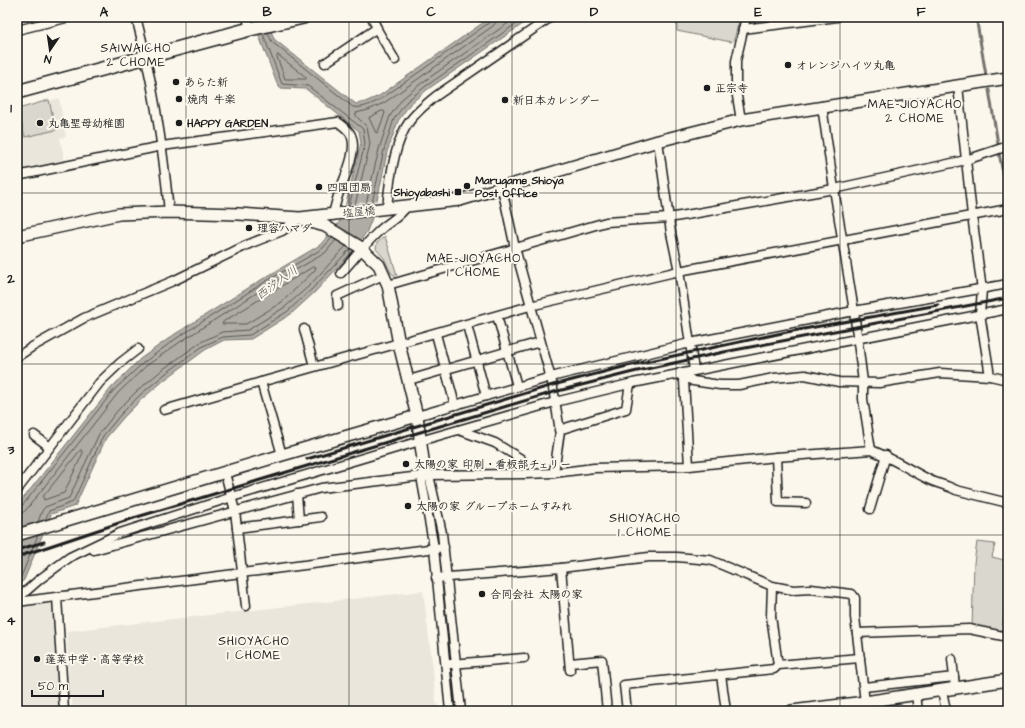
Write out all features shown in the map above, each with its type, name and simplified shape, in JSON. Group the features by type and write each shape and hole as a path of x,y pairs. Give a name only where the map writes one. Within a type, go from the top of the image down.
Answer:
{"main road":[{"path":"17,92 147,56 248,23 303,17"}],"street":[{"path":"17,30 47,20 70,17"},
{"path":"136,17 147,56 162,146 170,212"},
{"path":"372,17 395,60"},
{"path":"384,209 399,140 412,118 420,109 436,96 551,17"},
{"path":"740,120 736,90 736,61 746,17"},
{"path":"743,29 837,17"},
{"path":"325,63 377,28"},
{"name":"塩屋橋","path":"300,218 460,200 658,141 740,120 1008,78"},
{"path":"958,86 982,290 980,314 990,376"},
{"path":"822,106 858,339 863,382 863,399 871,450"},
{"path":"17,176 162,146 338,122 349,131 353,144 347,174 340,189 335,214"},
{"path":"658,141 694,370"},
{"path":"338,306 337,296 386,280 514,248 606,222 669,218 834,189 966,160 1008,146"},
{"path":"502,188 514,248 551,377 559,430 554,473"},
{"path":"341,273 361,248 381,229 400,216 407,206"},
{"path":"164,410 314,366 436,334 530,306 678,270 1008,209"},
{"path":"17,236 119,214 170,212 300,218 329,228 361,248 379,265 386,280 399,344 417,416 425,473 442,533 461,711"},
{"path":"17,356 84,318 173,281 249,244 282,231 300,218"},
{"path":"17,535 282,455 551,377 690,343 854,311 982,290 1008,284"},
{"path":"17,599 40,579 70,557 120,533 232,497 420,441 555,402 630,384 694,370 1008,309"},
{"path":"497,316 517,386"},
{"path":"467,325 486,396"},
{"path":"304,329 314,366"},
{"path":"436,334 455,405"},
{"path":"409,380 540,342"},
{"path":"17,490 20,479 50,447 100,382 120,363 138,349"},
{"path":"680,373 693,381 720,386 739,386 774,378 806,375 839,382 880,383 940,373 990,376 1008,380"},
{"path":"680,373 684,381 689,466"},
{"path":"261,382 282,455"},
{"path":"559,430 626,409 630,384"},
{"path":"459,430 495,443 521,459"},
{"path":"34,435 50,447"},
{"path":"70,557 122,541 321,488 425,473 489,475 554,473 594,468 689,466 776,457 871,450 886,455 932,481 956,490 1008,503"},
{"path":"870,509 886,455"},
{"path":"776,457 778,502 806,503"},
{"path":"225,473 235,511 246,606"},
{"path":"425,473 422,482 434,548 450,711"},
{"path":"297,494 299,520"},
{"path":"237,528 321,517"},
{"path":"17,602 444,547"},
{"path":"436,578 561,568 650,557 677,557 710,560 772,586 793,590 811,589 852,594 855,598 857,633 866,706"},
{"path":"561,568 570,667 602,660 607,711"},
{"path":"772,586 771,616 778,665"},
{"path":"57,597 64,711"},
{"path":"857,633 969,629 1008,637"},
{"path":"445,664 524,658"},
{"path":"627,711 624,685 774,669 778,665 860,658"},
{"path":"952,659 955,683"},
{"path":"721,675 726,711"},
{"path":"864,687 901,683 955,683 1008,680"},
{"path":"901,683 903,696"},
{"path":"792,711 866,706 887,698 942,690 955,683"},
{"path":"885,684 887,698"},
{"path":"942,690 946,711"},
{"path":"916,694 918,711"}],"shaded area":[{"path":"677,17 740,17 734,40 731,42 677,31"},
{"name":"丸亀聖母幼稚園","path":"59,98 66,137 60,138 65,162 21,171 17,153 17,110"},
{"path":"49,100 56,130 25,137 18,109"},
{"path":"385,236 397,275 391,273 384,258 376,249 377,243"},
{"path":"977,542 995,544 992,557 1008,561 1002,634 972,628 974,563"},
{"path":"423,591 436,703 439,711 72,711 72,698 69,698 67,631"},
{"name":"蓬莱中学・高等学校","path":"52,603 55,604 60,711 17,711 17,608"}],"water":[{"name":"西汐入川","path":"252,17 266,17 274,39 356,104 379,96 491,17 533,17 428,89 410,104 398,121 387,152 379,192 367,231 353,251 315,292 291,314 251,339 224,340 205,350 167,378 143,398 124,417 106,438 75,506 51,514 24,580 17,586 17,506 112,387 140,359 175,334 320,245 339,223 346,203 361,143 359,131 306,89 280,88 277,84"}],"pier":[{"path":"379,200 374,217 337,221 343,205"}],"waterway":[{"path":"976,17 986,75"},
{"path":"989,90 998,144"},
{"path":"999,153 1008,198"}],"railway":[{"path":"17,557 137,517 554,392 633,372 724,352 1008,298"},
{"path":"307,459 553,385 631,365 787,332 938,305"},
{"path":"17,550 44,542"}],"place":[{"name":"オレンジハイツ丸亀","path":"788,65"},
{"name":"あらた新","path":"176,82"},
{"name":"正宗寺","path":"707,88"},
{"name":"焼肉 牛楽","path":"179,99"},
{"name":"新日本カレンダー","path":"505,100"},
{"name":"丸亀聖母幼稚園","path":"40,123"},
{"name":"HAPPY GARDEN","path":"179,123"},
{"name":"Marugame Shioya Post Office","path":"467,186"},
{"name":"四国団扇","path":"319,187"},
{"name":"Shioyabashi","path":"458,192"},
{"name":"理容ハマダ","path":"249,228"},
{"name":"太陽の家 印刷・看板部チェリー","path":"406,464"},
{"name":"太陽の家 グループホームすみれ","path":"408,506"},
{"name":"合同会社 太陽の家","path":"482,594"},
{"name":"蓬莱中学・高等学校","path":"37,659"}],"district":[{"name":"SAIWAICHO 2 CHOME","path":"136,55"},
{"name":"MAE-JIOYACHO 2 CHOME","path":"915,111"},
{"name":"MAE-JIOYACHO 1 CHOME","path":"474,265"},
{"name":"SHIOYACHO 1 CHOME","path":"645,525"},
{"name":"SHIOYACHO 1 CHOME","path":"254,648"}]}
